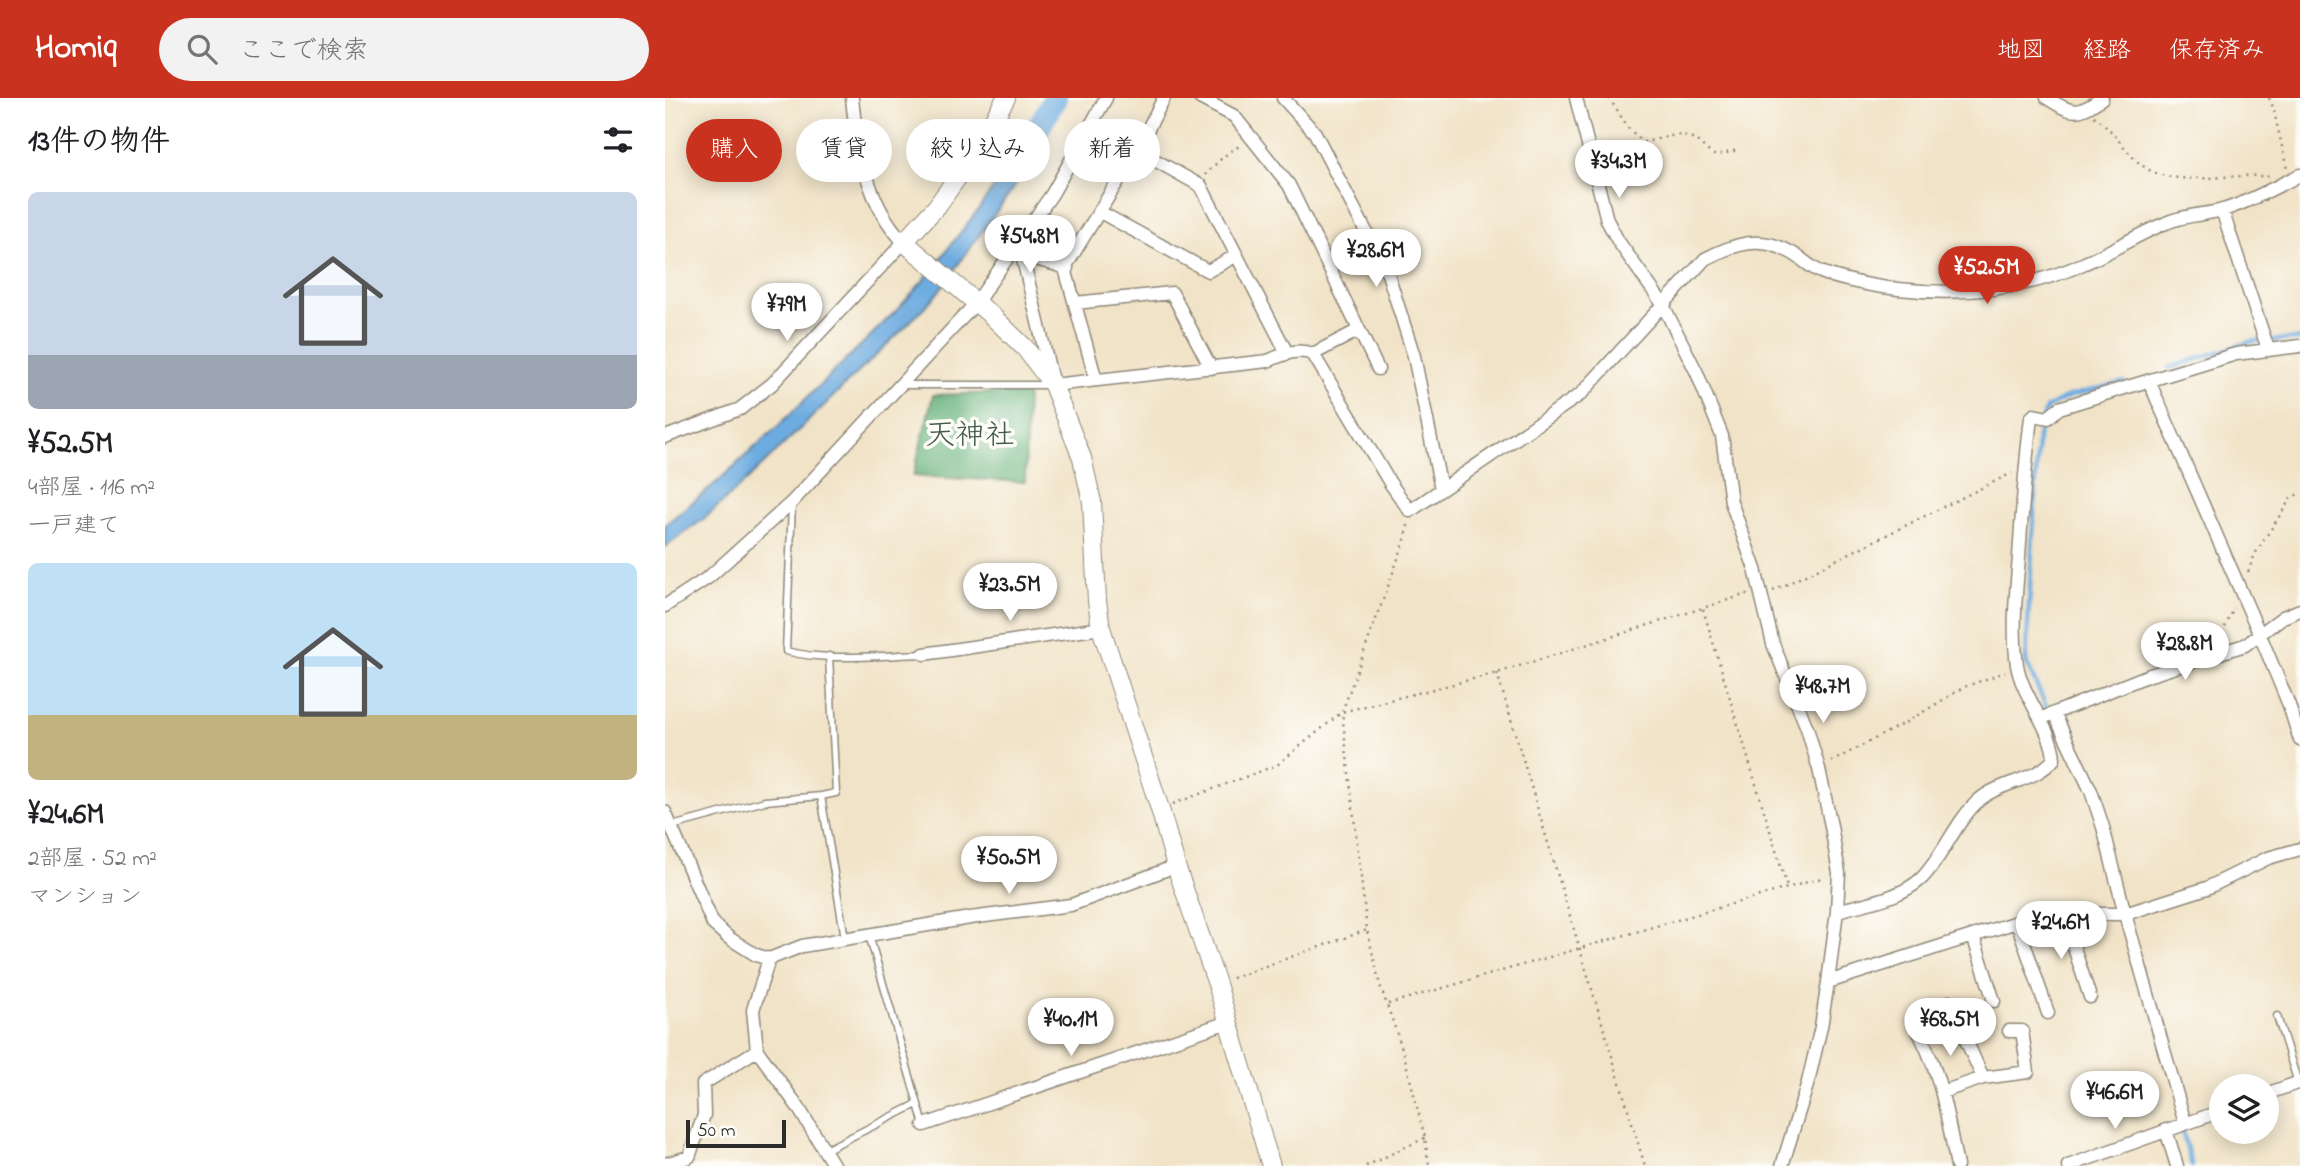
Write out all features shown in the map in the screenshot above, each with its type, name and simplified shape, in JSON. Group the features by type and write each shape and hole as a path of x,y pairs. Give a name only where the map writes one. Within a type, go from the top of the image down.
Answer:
{"street":[{"path":"852,98 863,162 876,202 891,229 1025,348 1053,385"},
{"path":"665,437 740,409 772,384 908,246 972,157 1006,98"},
{"path":"665,606 709,577 792,502 901,385 972,300 1019,252 1106,98"},
{"path":"1153,119 1164,98"},
{"path":"1200,98 1234,116 1289,185 1378,369"},
{"path":"1283,98 1315,134 1388,274 1414,356 1441,489"},
{"path":"1576,98 1607,220 1618,241 1662,303 1697,373 1722,436 1731,502 1755,569 1773,644 1807,728 1819,769 1839,873 1837,911 1821,1027 1783,1166"},
{"path":"2047,98 2070,110 2085,111 2102,98"},
{"path":"1160,163 1198,184 1287,353"},
{"path":"1053,385 1268,361 1303,350 1313,354 1390,483 1410,511 1581,394 1705,259 1726,248 1745,242 1775,245 1791,252 1818,271 1897,289 1988,290 2052,277 2168,222 2222,210 2295,178"},
{"path":"1096,380 1066,268 1118,182"},
{"path":"2222,210 2266,343"},
{"path":"1100,212 1208,271 1237,255"},
{"path":"1019,252 1066,268"},
{"path":"1019,252 1053,385 1082,458 1092,502 1101,628 1176,866 1217,984 1271,1166"},
{"path":"1075,303 1172,293 1211,368"},
{"path":"1313,354 1359,330"},
{"path":"2177,1166 2176,1126 2122,914 2112,855 2091,791 2018,668 2015,607 2031,418 2266,343 2300,346"},
{"path":"2149,381 2260,635 2289,705 2300,740"},
{"path":"2047,716 2147,676 2245,645 2283,617 2300,610"},
{"path":"924,654 1101,628"},
{"path":"1837,911 1892,896 1909,887 1922,877 1966,814 1981,799 2002,786 2047,767 2054,759 2047,716"},
{"path":"665,812 668,827 713,924 729,938 769,960 802,946 845,938 1071,905 1176,866"},
{"path":"1828,982 2042,914 2122,914 2207,888 2268,858 2300,849"},
{"path":"2063,914 2090,997"},
{"path":"2017,922 2048,1013"},
{"path":"1973,936 1994,1001"},
{"path":"769,960 753,1010 757,1050 798,1107 834,1166"},
{"path":"1957,1166 1933,1060 1912,1020 1949,1002 1983,1078"},
{"path":"924,1125 1228,1022"},
{"path":"1942,1092 1983,1078 2028,1072 2022,1031 2009,1031"},
{"path":"665,1164 689,1162 704,1115 703,1084 757,1050"},
{"path":"2279,1089 2299,1082"},
{"path":"2068,1166 2209,1115"}],"lane":[{"path":"901,385 1053,385"},
{"path":"792,502 786,651 801,655 829,656 924,654"},
{"path":"668,827 765,801 836,793 829,656"},
{"path":"821,796 845,938"},
{"path":"869,934 924,1125"},
{"path":"2277,1016 2299,1082"},
{"path":"825,1150 917,1104"}],"path":[{"path":"1609,98 1629,130 1643,142 1680,134 1690,136 1707,152 1716,156 1737,150"},
{"path":"2085,111 2105,124 2140,164 2155,174 2200,178 2295,178 2269,98"},
{"path":"1198,184 1230,150 1251,139"},
{"path":"1160,809 1277,765 1342,712 1497,673 1760,593 2025,466"},
{"path":"2213,656 2255,554 2291,498 2300,493"},
{"path":"1410,511 1406,537 1342,712 1373,963 1403,1051 1425,1138 1429,1166"},
{"path":"1703,609 1787,888"},
{"path":"1819,769 1910,720 1963,687 2018,668"},
{"path":"1497,673 1646,1166"},
{"path":"1388,1004 1839,873"},
{"path":"1217,984 1367,930"},
{"path":"1366,1166 1425,1138"}],"green space":[{"name":"天神社","path":"1027,392 1025,482 913,476 933,395"}],"water":[{"path":"1043,101 1059,107 1050,125 1050,119 1034,119"},
{"path":"997,182 1017,182 936,295 744,483 705,518 665,547 665,525 777,427 897,310 978,210"}],"waterway":[{"path":"1043,119 1055,98"},
{"path":"2169,368 2253,341 2300,339"},
{"path":"2049,713 2026,662 2038,437 2046,408 2070,396 2124,382"},
{"path":"2181,1127 2192,1166"}]}
